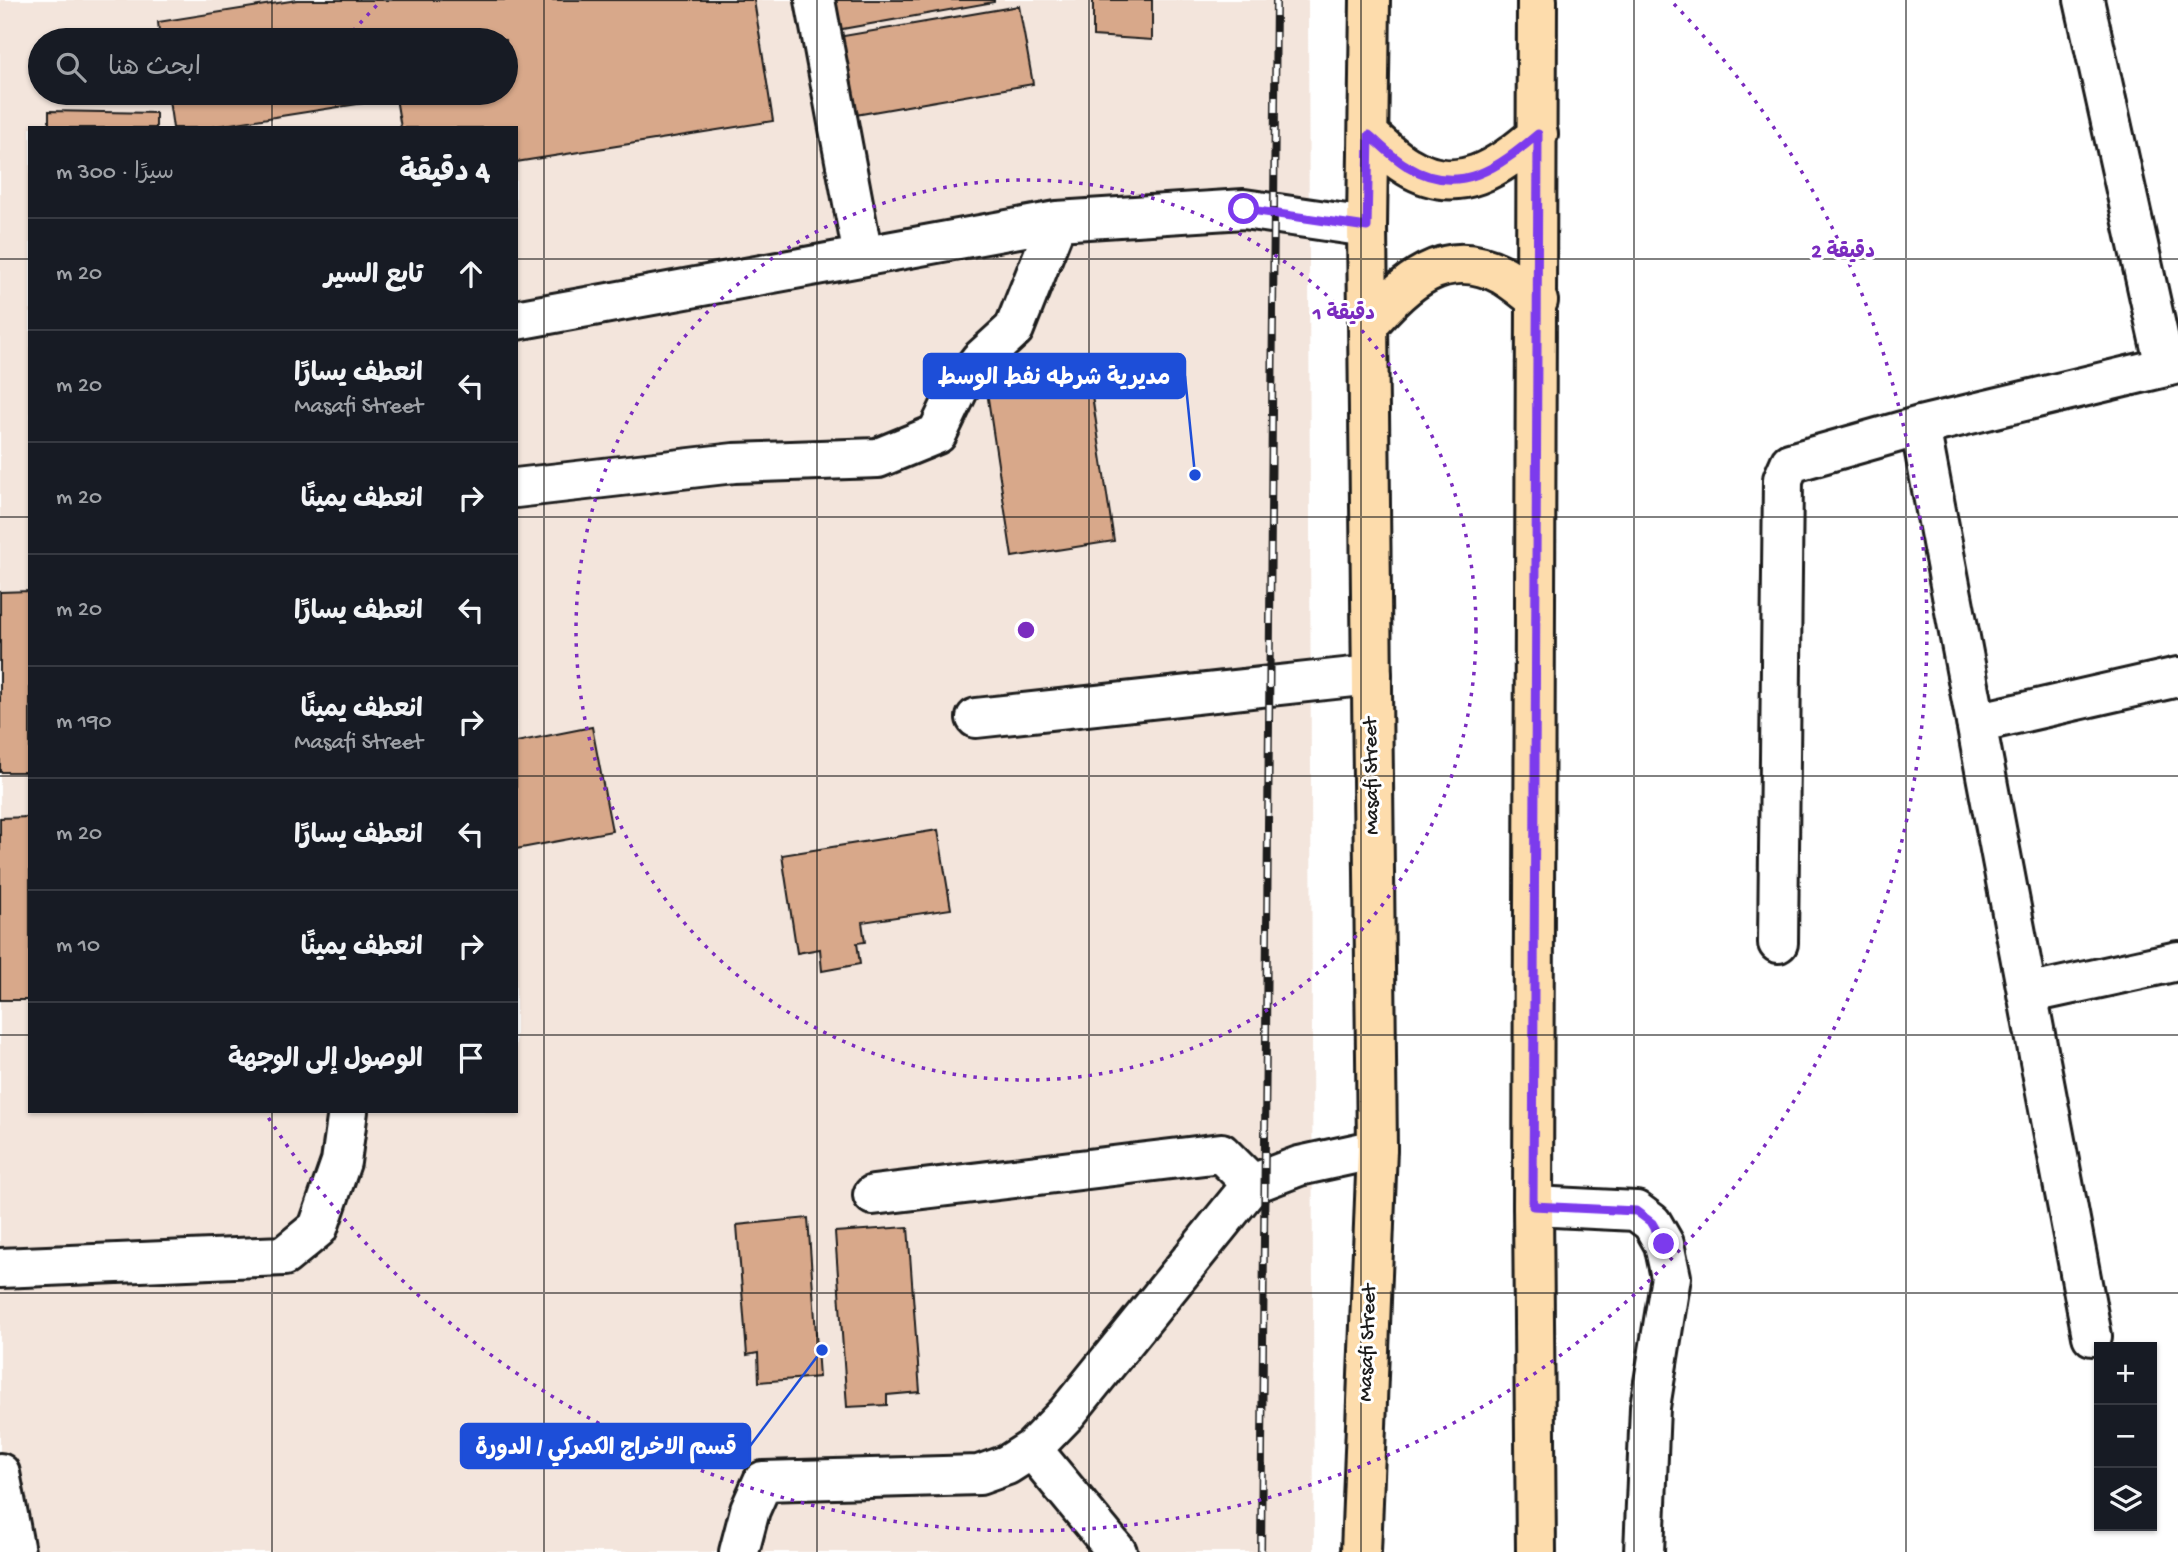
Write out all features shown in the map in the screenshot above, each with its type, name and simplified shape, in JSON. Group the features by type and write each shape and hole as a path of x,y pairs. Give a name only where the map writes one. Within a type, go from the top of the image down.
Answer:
{"main road":[{"name":"Masafi Street","path":"1361,1552 1377,1149 1367,227 1370,0"},
{"path":"1536,1552 1533,1206 1537,0"},
{"path":"1369,135 1407,166 1430,176 1454,179 1479,176 1501,165 1538,134"},
{"path":"1368,325 1408,281 1430,270 1454,265 1479,267 1503,275 1538,301"}],"street":[{"path":"815,0 863,256"},
{"path":"1778,943 1783,479 1790,463 1920,426 2172,366 2084,0"},
{"path":"518,320 1056,221 1244,209 1367,227"},
{"path":"518,488 734,463 878,458 937,434 979,360 1014,329 1056,221"},
{"path":"1920,426 2092,1336"},
{"path":"976,718 1372,675"},
{"path":"1976,723 2178,677"},
{"path":"2027,994 2178,961"},
{"path":"0,1268 284,1256 318,1228 341,1163 348,1113"},
{"path":"740,1552 750,1510 763,1481 979,1475 1007,1465 1032,1449 1067,1413 1252,1184 1299,1166 1377,1149"},
{"path":"873,1195 1221,1153 1252,1184"},
{"path":"1533,1206 1636,1211 1652,1223 1664,1244 1671,1277 1650,1408 1644,1552"},
{"path":"1032,1449 1117,1552"},
{"path":"0,1474 15,1552"}],"shaded area":[{"path":"0,0 1308,0 1314,1552 0,1552"}],"building":[{"path":"297,0 754,0 773,121 518,162 518,126 401,126 397,105 518,105 518,28 159,28 158,22"},
{"path":"825,0 994,0 994,2 831,31"},
{"path":"1093,0 1152,0 1152,40 1093,36"},
{"path":"1019,6 1033,84 844,117 832,38"},
{"path":"170,105 351,105 218,126 173,126"},
{"path":"49,111 156,113 156,126 49,126"},
{"path":"1086,356 1114,541 1012,557 984,372"},
{"path":"28,591 28,772 0,772 0,592"},
{"path":"592,727 612,831 518,849 518,742"},
{"path":"28,817 28,1000 0,1000 0,818"},
{"path":"938,830 951,909 862,922 865,942 857,943 860,964 822,971 820,949 797,953 782,855"},
{"path":"808,1218 819,1377 759,1382 758,1353 747,1355 737,1225"},
{"path":"908,1227 920,1392 887,1395 887,1405 847,1407 835,1232"}],"railway":[{"path":"1261,1552 1276,0"}],"place":[{"name":"مديرية شرطه نفط الوسط","path":"1195,475"},
{"name":"قسم الاخراج الكمركي / الدورة","path":"822,1350"}],"route":[{"path":"1244,209 1367,227 1369,135 1407,166 1430,176 1454,179 1479,176 1501,165 1538,134 1533,1206 1636,1211 1652,1223 1664,1244"}]}
